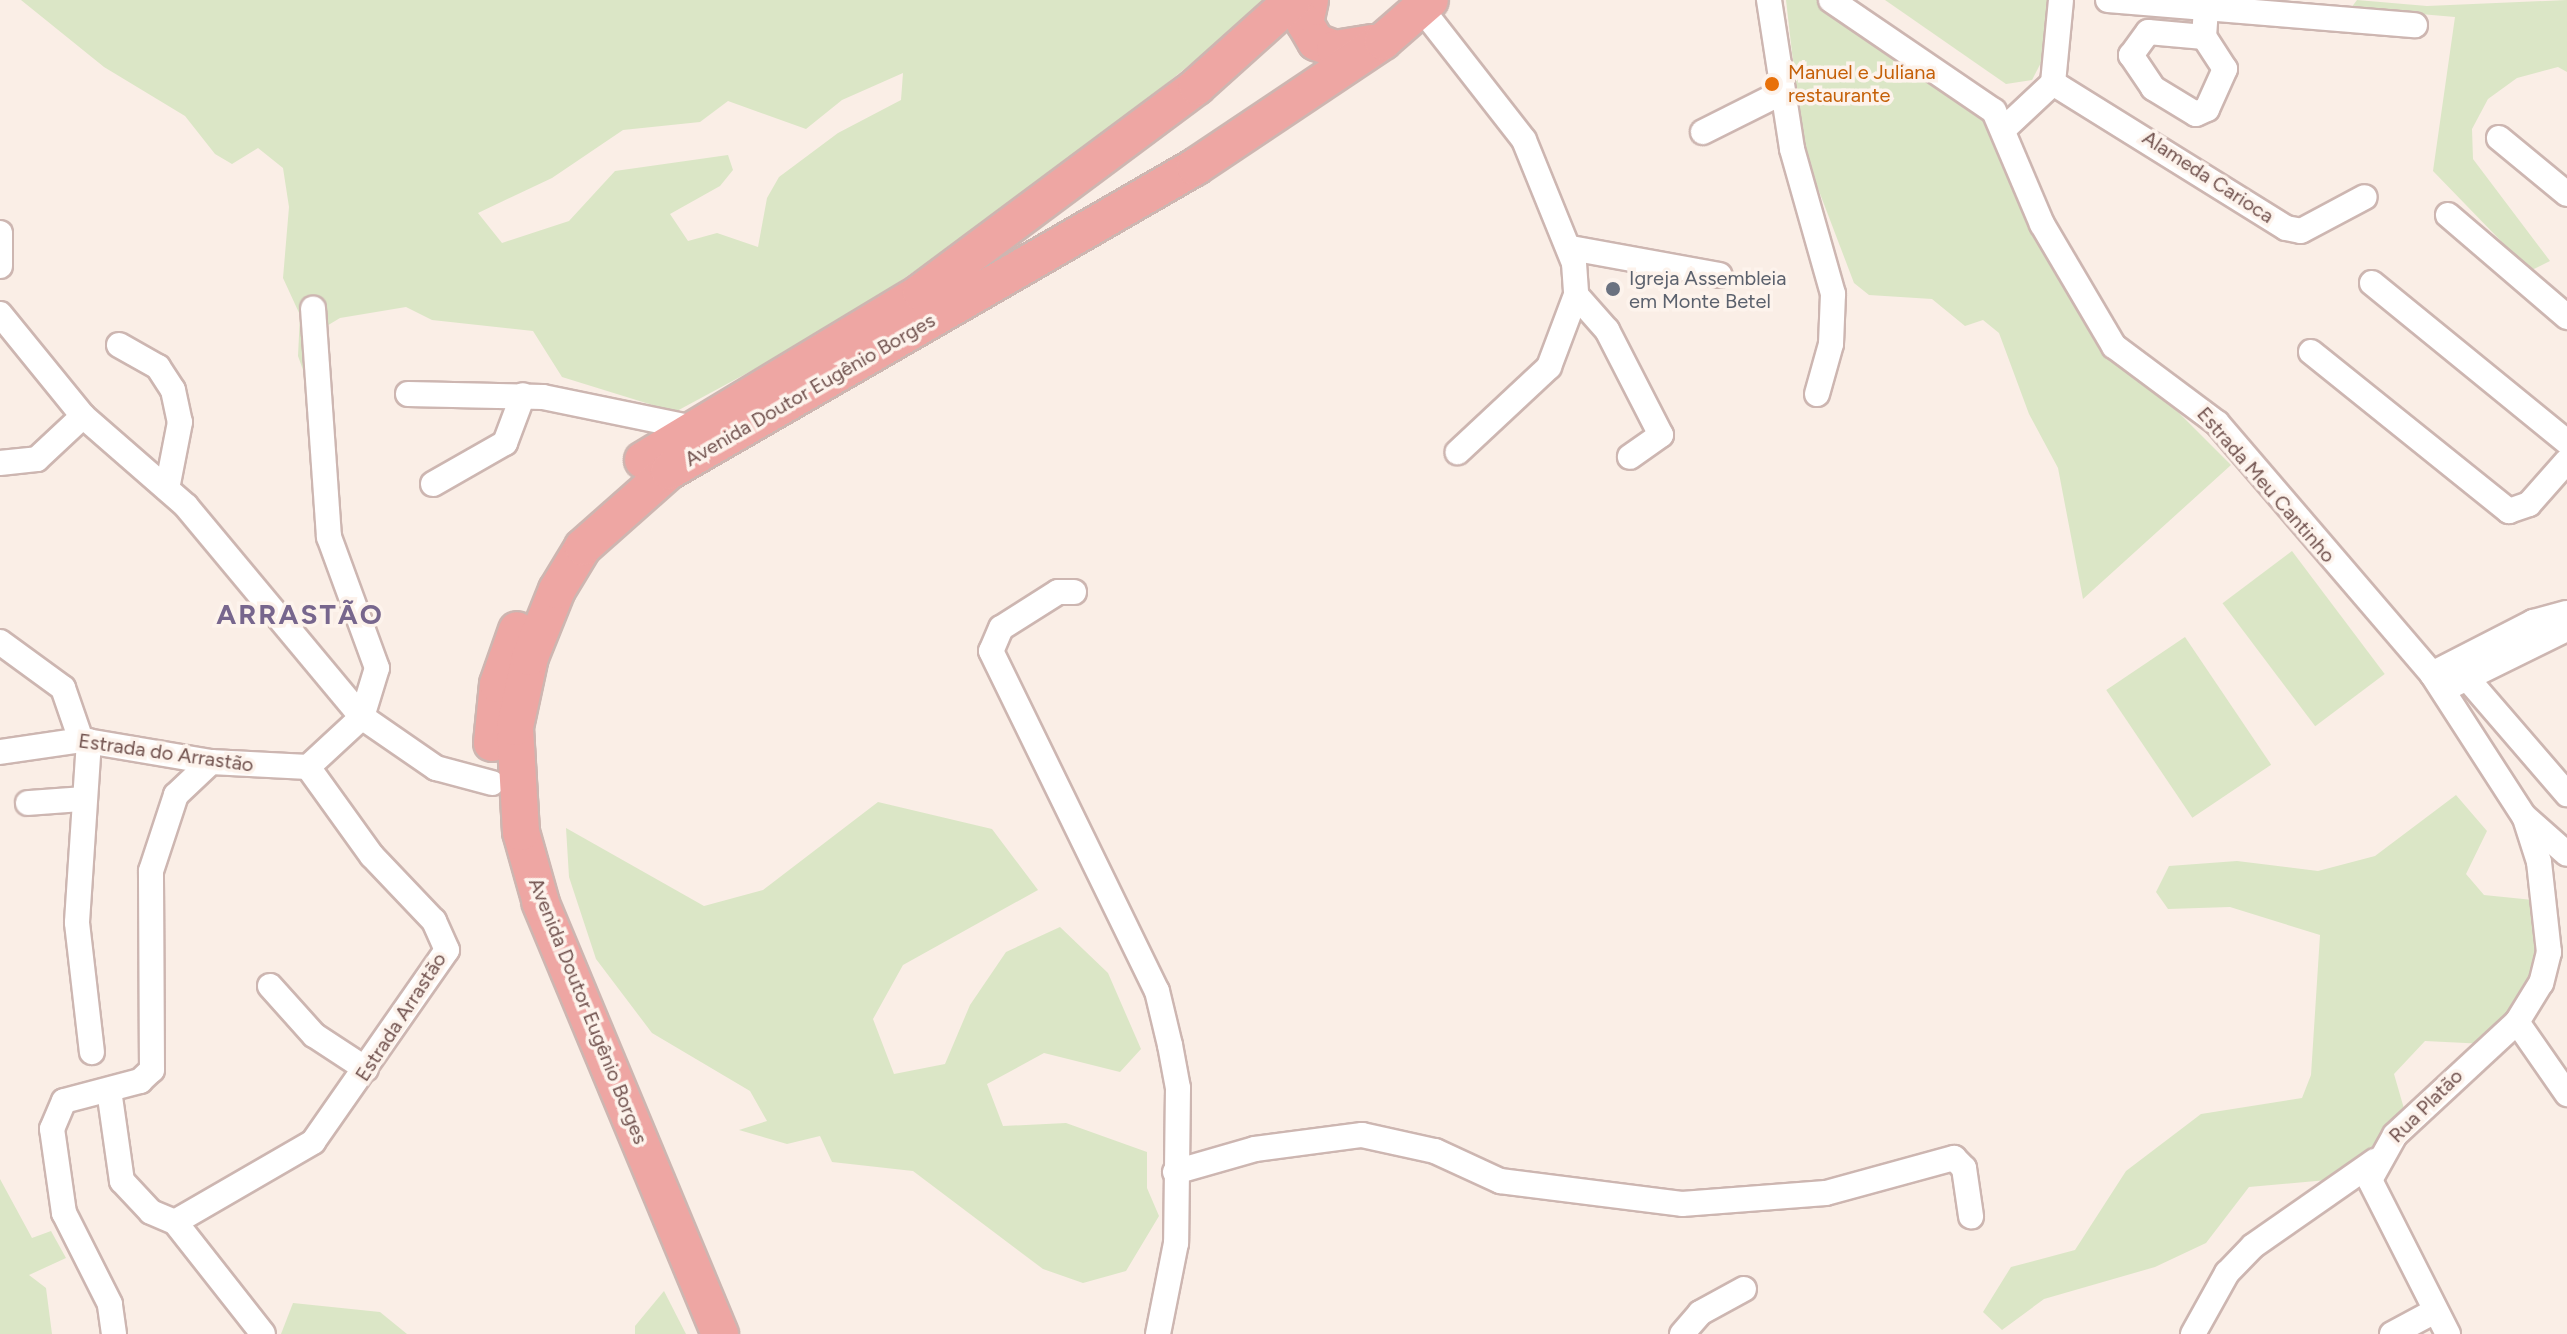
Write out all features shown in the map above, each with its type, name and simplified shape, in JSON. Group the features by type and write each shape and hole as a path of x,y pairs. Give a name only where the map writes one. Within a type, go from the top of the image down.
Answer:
{"highway":[{"name":"Avenida Doutor Eugênio Borges","path":"698,1334 519,906 492,783 498,684 552,553 591,506 689,427 921,292 1197,86 1293,0"},
{"path":"1310,0 1305,23 1325,48 1383,41"},
{"name":"Avenida Doutor Eugênio Borges","path":"720,1334 546,916 521,832 515,727 530,657 557,590 583,547 669,471 1195,167 1383,41 1426,4"}],"street":[{"path":"1769,0 1783,92 1833,294 1831,344 1817,394"},
{"name":"Estrada Meu Cantinho","path":"1831,0 1978,97 2006,127 2042,224 2114,346 2217,423 2438,682 2524,816 2567,854"},
{"path":"2006,127 2053,83 2061,0"},
{"path":"2108,0 2415,25"},
{"path":"1426,4 1524,140 1571,248 1576,295 1549,367 1458,452"},
{"path":"2204,37 2206,8"},
{"name":"Alameda Carioca","path":"2053,83 2286,228 2301,231 2365,197"},
{"path":"1703,132 1783,92"},
{"path":"2499,138 2567,194"},
{"path":"2448,215 2567,317"},
{"path":"0,233 0,266"},
{"path":"1571,248 1720,275"},
{"path":"2372,283 2567,442"},
{"path":"1576,295 1607,330 1661,435 1630,457"},
{"path":"308,767 362,717 377,668 329,537 313,309"},
{"path":"0,314 83,416 167,489 362,717 436,768 492,783"},
{"path":"119,345 158,367 173,390 180,422 167,489"},
{"path":"2311,352 2509,511 2529,504 2567,461"},
{"path":"408,394 523,395 689,427"},
{"path":"433,484 505,443 523,395"},
{"path":"0,463 37,459 83,416"},
{"path":"1074,592 1058,592 1001,628 991,651 1157,991 1178,1088 1176,1243 1158,1334"},
{"path":"2438,682 2519,628 2567,613"},
{"path":"2438,682 2466,677 2567,629"},
{"path":"0,642 63,688 85,740 77,923 92,1052"},
{"path":"2466,677 2567,794"},
{"name":"Estrada do Arrastão","path":"0,752 85,740 211,762 308,767"},
{"path":"114,1334 110,1304 64,1213 52,1129 64,1101 140,1081 154,1066 151,871 176,795 211,762"},
{"name":"Estrada Arrastão","path":"175,1222 313,1142 442,961 446,942 308,767"},
{"path":"28,803 83,799"},
{"name":"Rua Platão","path":"2448,1334 2374,1195 2375,1161 2438,1090 2517,1022 2541,983 2549,952 2539,862 2524,816"},
{"path":"270,986 325,1044 366,1069"},
{"path":"2517,1022 2567,1094"},
{"path":"109,1090 122,1181 151,1212 175,1222 263,1334"},
{"path":"1175,1172 1255,1149 1362,1135 1395,1139 1500,1181 1558,1194 1682,1204 1826,1193 1954,1158 1964,1168 1971,1216"},
{"path":"2193,1334 2227,1273 2253,1246 2375,1161"},
{"path":"1682,1334 1700,1313 1744,1289"},
{"path":"2392,1334 2435,1311"}],"green space":[{"path":"21,0 1270,0 1043,183 836,325 675,412 562,377 533,331 432,320 406,307 340,318 315,333 308,384 298,356 300,315 283,278 289,207 283,168 258,148 232,164 215,154 185,116 104,67","holes":["903,73 901,100 838,133 779,177 767,198 758,247 717,233 688,241 670,214 720,186 733,170 728,155 615,171 569,221 502,243 478,213 552,178 623,130 700,122 728,101 806,129 842,100"]},
{"path":"1786,0 1818,0 1886,36 1959,90 2000,134 2058,268 2160,394 2231,465 2083,599 2058,468 2029,414 1999,333 1983,320 1965,326 1932,299 1869,295 1854,283 1803,149"},
{"path":"1885,0 2047,0 2048,49 2032,80 2006,84"},
{"path":"2357,0 2427,6 2567,0 2567,72 2558,67 2517,78 2488,99 2472,129 2473,159 2550,261 2530,271 2433,171 2455,17 2351,8"},
{"path":"2292,551 2385,674 2315,726 2223,603"},
{"path":"2185,637 2271,765 2192,818 2106,690"},
{"path":"2456,795 2487,831 2466,874 2484,895 2533,900 2541,908 2536,966 2503,1028 2486,1044 2425,1041 2394,1074 2405,1112 2349,1178 2249,1187 2206,1243 2155,1267 2044,1299 2002,1330 1983,1312 2011,1267 2075,1250 2126,1171 2201,1114 2302,1098 2311,1075 2320,935 2230,907 2168,909 2156,892 2169,866 2237,861 2318,871 2375,856"},
{"path":"878,802 992,829 1038,890 903,965 873,1019 894,1074 945,1064 970,1005 1006,952 1060,927 1108,973 1141,1049 1120,1072 1044,1053 987,1084 1003,1126 1066,1123 1147,1152 1147,1188 1159,1216 1126,1271 1083,1283 1043,1269 913,1171 832,1162 820,1136 787,1144 739,1130 767,1121 750,1091 652,1033 596,959 569,877 566,828 704,906 763,890"},
{"path":"0,1179 32,1238 51,1231 66,1258 29,1275 46,1288 52,1334 0,1334"},
{"path":"664,1291 686,1334 635,1334 635,1326"},
{"path":"293,1303 380,1312 407,1334 281,1334"}],"place":[{"name":"Manuel e Juliana restaurante","path":"1772,84"},
{"name":"Igreja Assembleia em Monte Betel","path":"1613,289"}],"district":[{"name":"ARRASTÃO","path":"300,614"}]}
